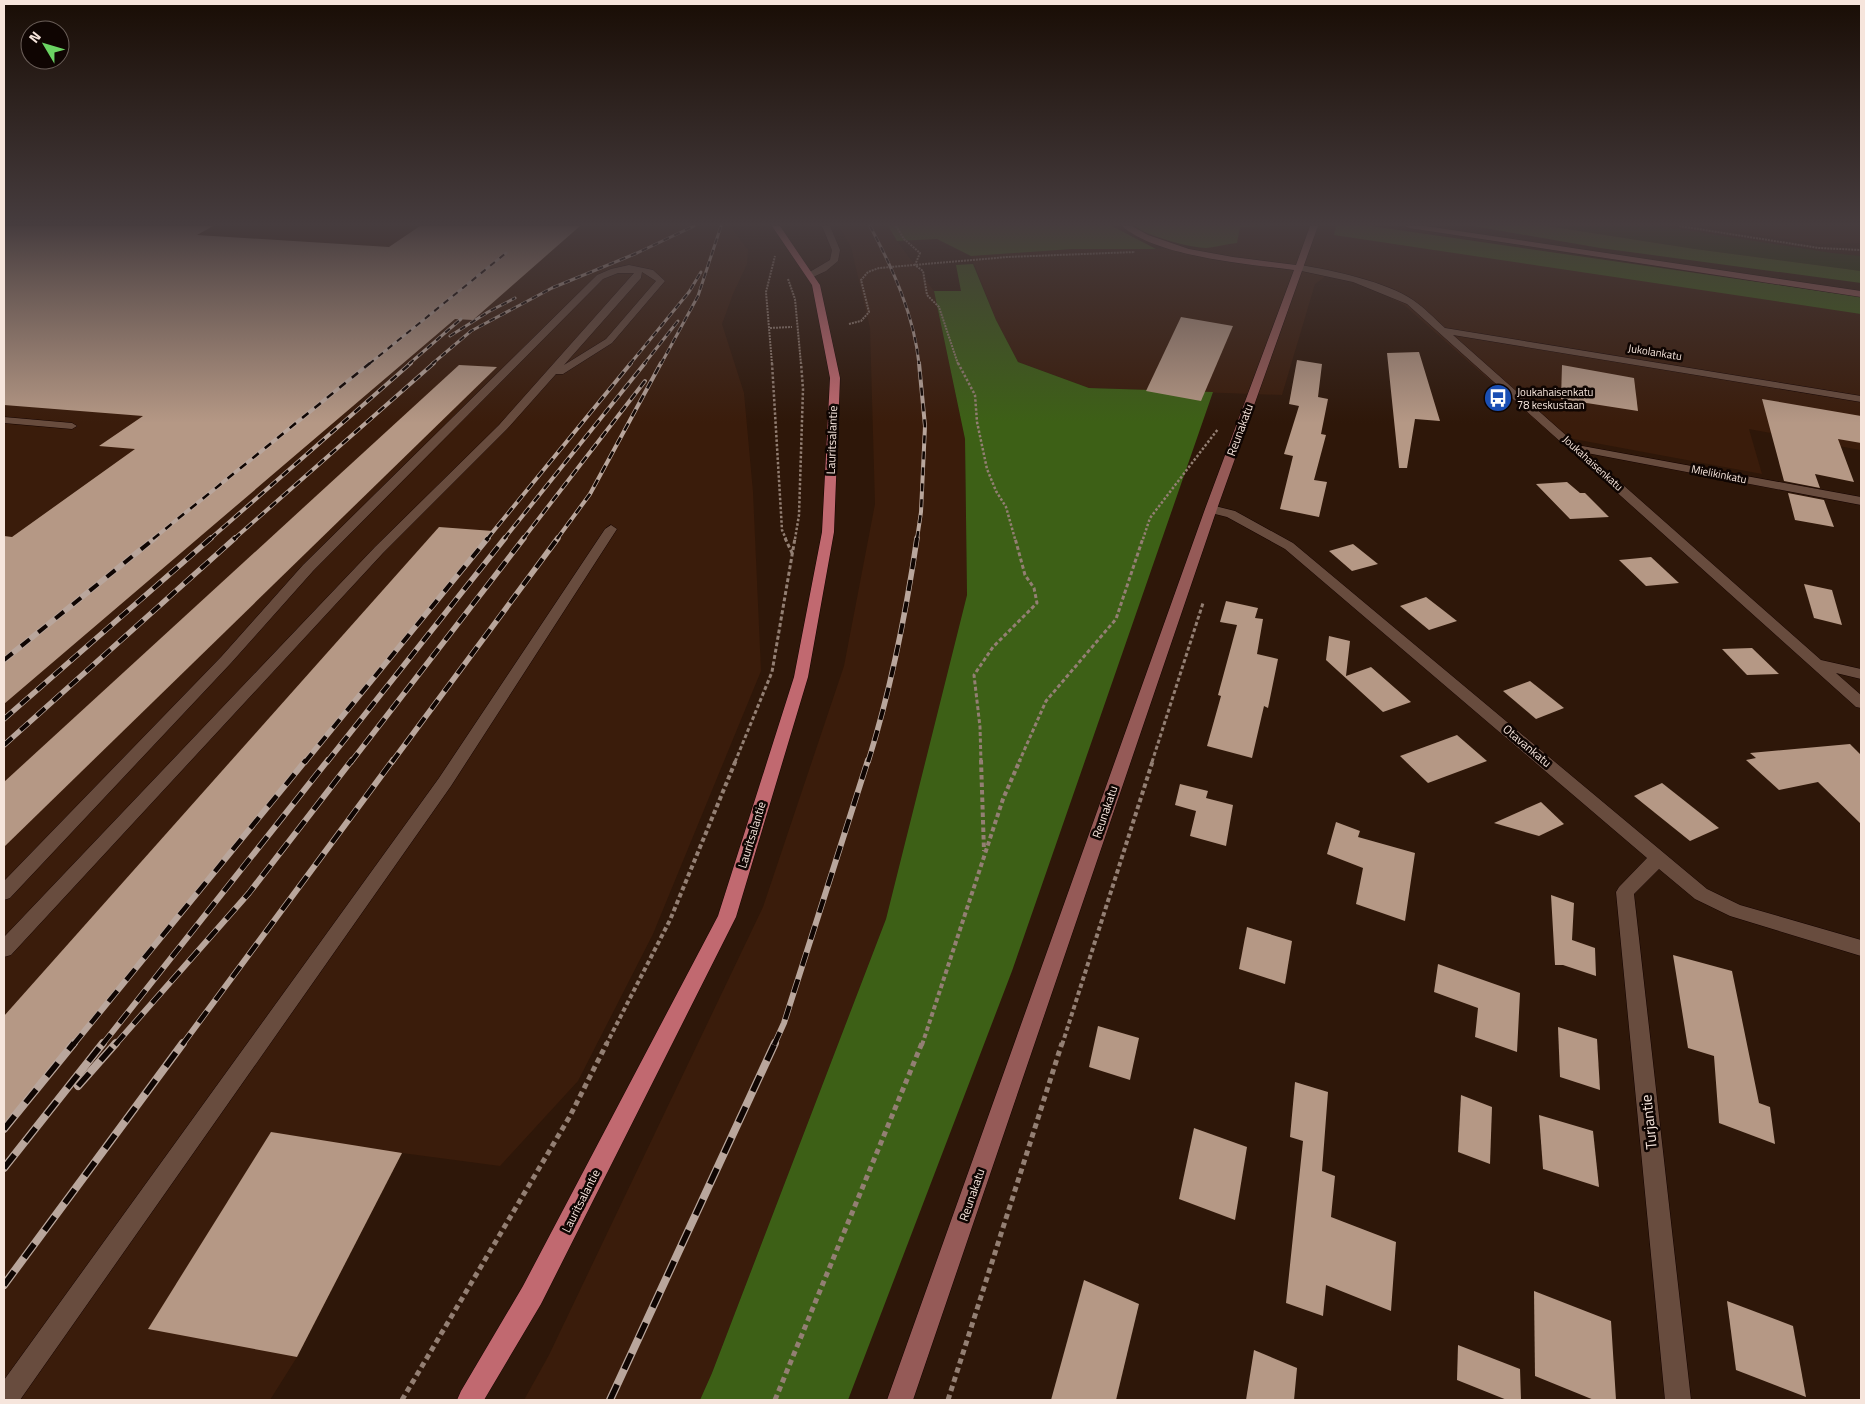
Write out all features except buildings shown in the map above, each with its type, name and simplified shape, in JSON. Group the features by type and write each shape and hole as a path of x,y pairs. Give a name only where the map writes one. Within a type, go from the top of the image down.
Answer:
{"main road":[{"name":"Lauritsalantie","path":"470,1400 532,1295 727,917 801,677 828,532 835,378 817,292"},
{"name":"Reunakatu","path":"900,1400 1211,509 1291,292"},
{"path":"1845,292 1861,294"}],"street":[{"path":"4,893 226,660 308,568 585,292"},
{"path":"4,949 379,550 503,427 624,292"},
{"path":"541,384 610,341 652,292"},
{"name":"Joukahaisenkatu","path":"1387,292 1410,302 1444,331 1861,703"},
{"name":"Jukolankatu","path":"1444,331 1861,399"},
{"path":"4,420 72,426"},
{"name":"Mielikinkatu","path":"1576,448 1861,501"},
{"name":"Otavankatu","path":"1211,509 1231,514 1289,546 1659,856 1701,894 1736,911 1861,948"},
{"path":"5,1400 445,782 611,529"},
{"path":"1817,664 1861,674"},
{"name":"Turjantie","path":"1659,856 1625,892 1678,1400"}],"path":[{"path":"766,292 765,300 770,328 782,530 793,555"},
{"path":"402,1400 570,1116 670,920 772,672 799,515 803,388 795,299 792,292"},
{"path":"849,324 860,322 869,312 864,292"},
{"path":"926,292 927,295 939,307 958,366 975,395 987,468 996,491 1006,507 1025,575 1032,583 1036,593 1037,603 993,647 974,676 980,727 982,806 985,831 984,857"},
{"path":"770,328 792,327"},
{"path":"775,1400 924,1037 1003,798 1046,702 1116,618 1150,518 1223,423"},
{"path":"948,1400 1204,599"}],"shaded area":[{"path":"4,292 734,292 722,324 744,393 753,492 761,671 653,934 578,1081 500,1166 402,1153 297,1357 270,1400 4,1400"},
{"path":"861,292 934,292 965,439 967,595 886,919 700,1400 524,1400 549,1355 763,907 844,666 875,504 870,328"},
{"path":"985,292 1313,292 1282,395 1089,388 1018,362 996,320"},
{"path":"1379,292 1823,292 1861,297 1861,452 1860,450 1749,429 1762,474 1552,435 1404,305"}],"green space":[{"path":"934,292 984,292 996,320 1018,362 1089,388 1213,392 1012,971 848,1400 700,1400 886,919 967,595 965,439"},
{"path":"1711,292 1823,292 1861,297 1861,314"}],"railway":[{"path":"369,364 458,292"},
{"path":"432,364 471,331 545,292"},
{"path":"630,364 689,292"},
{"path":"661,364 699,292"},
{"path":"900,292 912,328 919,364"},
{"path":"450,336 488,312 515,298"},
{"path":"409,364 461,319"},
{"path":"644,364 678,321"},
{"path":"153,539 370,363"},
{"path":"210,539 411,363"},
{"path":"234,539 434,363"},
{"path":"487,539 631,363"},
{"path":"504,539 645,363"},
{"path":"557,539 590,494 661,363"},
{"path":"917,539 921,512 925,426 919,363"},
{"path":"523,539 645,381"},
{"path":"4,660 155,538"},
{"path":"4,719 211,538"},
{"path":"4,745 235,538"},
{"path":"305,762 488,538"},
{"path":"327,762 505,538"},
{"path":"351,762 524,538"},
{"path":"392,762 558,538"},
{"path":"868,762 884,707 897,651 917,538"},
{"path":"73,1045 306,760"},
{"path":"102,1045 328,760"},
{"path":"115,1045 249,893 352,760"},
{"path":"182,1045 393,760"},
{"path":"774,1045 784,1023 868,760"},
{"path":"4,1129 74,1043"},
{"path":"4,1168 103,1043"},
{"path":"78,1086 116,1043"},
{"path":"4,1285 183,1043"},
{"path":"610,1400 775,1043"}],"place":[{"name":"Joukahaisenkatu 78 keskustaan","path":"1498,398"}]}
